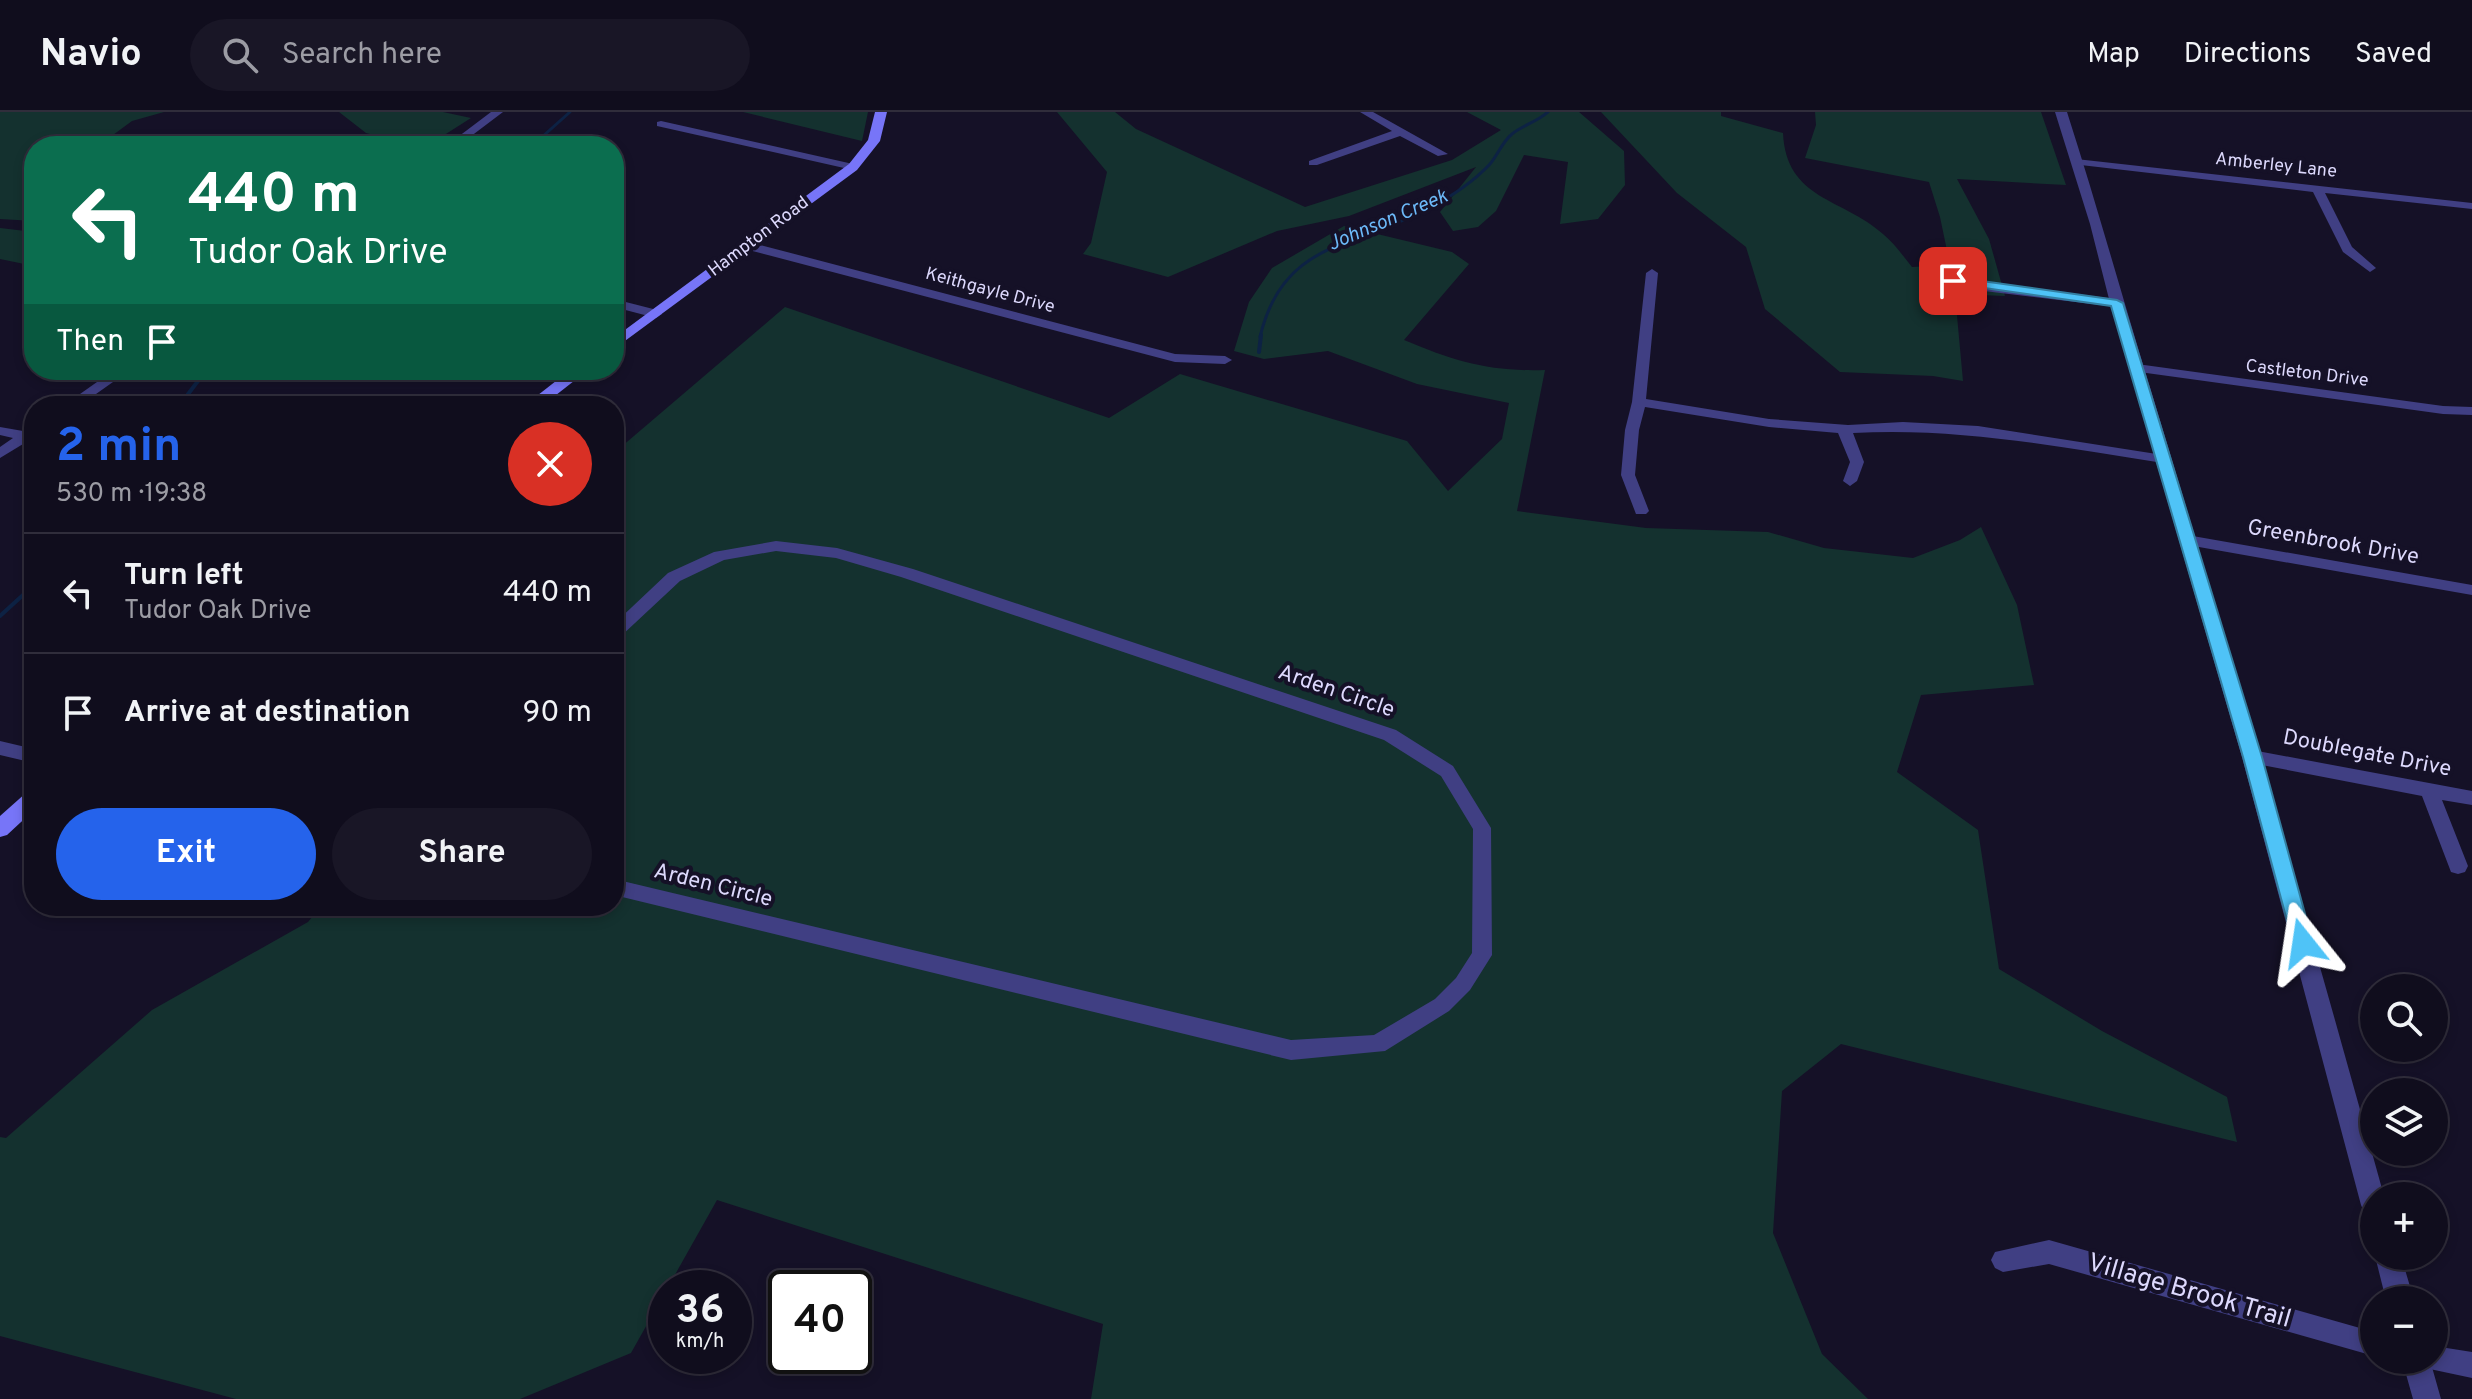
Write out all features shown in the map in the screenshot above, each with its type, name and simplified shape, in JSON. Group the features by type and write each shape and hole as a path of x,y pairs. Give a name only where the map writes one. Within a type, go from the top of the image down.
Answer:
{"main road":[{"name":"Hampton Road","path":"624,338 853,167 874,141 881,112"},
{"path":"545,396 567,380"},
{"path":"0,829 24,807"}],"street":[{"path":"465,136 498,112"},
{"path":"1365,112 1442,154"},
{"path":"2061,112 2097,224 2117,303 2252,757 2368,1182"},
{"path":"661,124 853,167"},
{"path":"1313,163 1400,132"},
{"name":"Amberley Lane","path":"2076,162 2472,206"},
{"path":"2317,189 2347,249 2370,268"},
{"name":"Keithgayle Drive","path":"749,246 1175,358 1225,360"},
{"path":"1641,511 1628,475 1652,273"},
{"path":"1950,278 1984,287 2117,303"},
{"path":"624,306 656,314"},
{"name":"Castleton Drive","path":"2137,368 2443,410 2472,411"},
{"path":"85,396 108,380"},
{"path":"1639,402 1769,423 1844,429 1903,426 1978,430 2163,459"},
{"path":"1844,429 1857,462 1850,481"},
{"path":"0,431 24,434"},
{"path":"0,454 24,439"},
{"name":"Greenbrook Drive","path":"2187,540 2472,590"},
{"name":"Arden Circle","path":"624,624 674,577 720,556 776,546 837,553 907,573 1390,735 1447,771 1482,828 1482,955 1463,984 1442,1005 1377,1044 1291,1050 624,889"},
{"path":"0,748 24,754"},
{"name":"Doublegate Drive","path":"2252,757 2472,798"},
{"path":"2429,790 2458,866"},
{"name":"Village Brook Trail","path":"2003,1260 2049,1252 2360,1340"},
{"path":"2448,1361 2472,1365"},
{"path":"2420,1374 2427,1399"}],"green space":[{"path":"0,112 164,112 132,121 112,136 24,136 24,220 0,219"},
{"path":"339,112 443,112 471,118 443,136 378,136 366,133"},
{"path":"743,112 868,112 862,141"},
{"path":"1057,112 1115,112 1136,129 1305,207 1452,160 1501,130 1467,112 1579,112 1624,151 1625,185 1598,219 1560,224 1568,162 1524,155 1496,211 1478,227 1453,231 1440,212 1476,167 1349,216 1277,231 1168,277 1083,254 1091,243 1107,172"},
{"path":"1601,112 1721,112 1721,116 1783,133 1794,172 1805,185 1883,234 1912,267 1950,265 1929,182 1805,158 1816,125 1815,112 2041,112 2066,185 1957,179 1989,239 2005,296 1955,294 1963,381 1933,376 1840,372 1765,309 1746,247 1677,193"},
{"path":"1344,226 1452,252 1469,264 1404,340 1473,364 1545,370 1517,511 1646,528 1768,532 1824,548 1913,558 1960,540 1981,527 2017,605 2034,685 1921,695 1897,772 1978,830 1999,969 2102,1031 2227,1097 2237,1142 1841,1044 1782,1091 1773,1233 1822,1354 1868,1399 1091,1399 1103,1324 717,1200 678,1270 648,1270 648,1323 631,1353 520,1399 236,1399 0,1336 0,1137 6,1138 152,1010 308,922 313,916 624,916 624,444 785,307 1109,418 1180,374 1407,441 1448,491 1502,439 1509,403 1417,384 1328,351 1264,359 1234,351 1249,302 1272,268"},
{"path":"0,228 24,231 24,264 0,259"}],"waterway":[{"path":"543,136 570,112"},
{"name":"Johnson Creek","path":"1260,337 1271,305 1286,281 1305,263 1447,198 1484,170 1512,134 1548,112"},
{"name":"Johnson Creek","path":"1259,352 1261,335"},
{"path":"187,396 200,380"},
{"path":"0,616 24,594"}],"route":[{"path":"1953,281 2117,303 2252,757 2303,943"}]}
